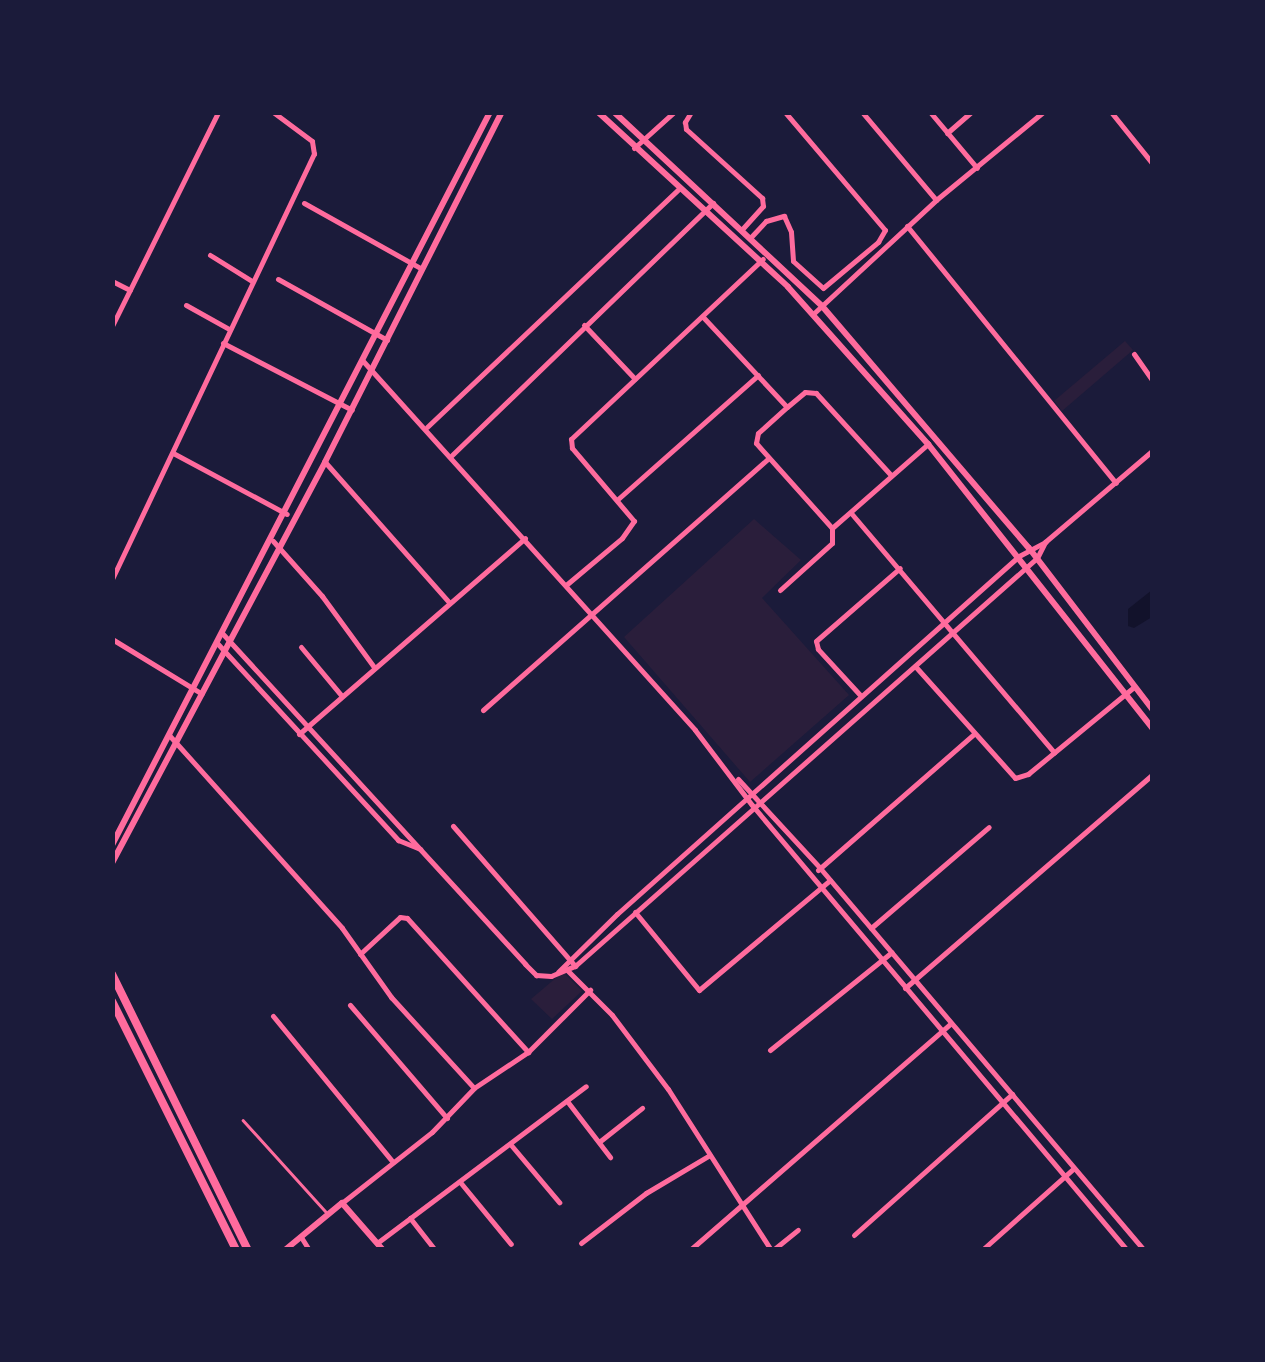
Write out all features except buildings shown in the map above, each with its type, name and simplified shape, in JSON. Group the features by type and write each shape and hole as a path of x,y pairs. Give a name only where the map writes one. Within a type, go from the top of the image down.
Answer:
{"main road":[{"path":"112,863 230,642 287,514 490,112"},
{"path":"112,845 222,634 326,462 502,112"},
{"path":"598,112 761,260 812,314 928,444 1152,728"},
{"path":"614,112 822,306 1029,548 1152,709"},
{"path":"458,176 468,181"},
{"path":"112,974 156,1054 248,1250"},
{"path":"112,1001 236,1250"},
{"path":"285,1250 342,1203 380,1246"}],"street":[{"path":"112,326 218,112"},
{"path":"112,580 315,147 273,112"},
{"path":"657,112 665,120"},
{"path":"634,148 674,112"},
{"path":"692,112 685,122 686,129 762,198 763,206 742,229"},
{"path":"751,237 766,221 784,216 792,232 793,261 823,288 878,242 885,230 786,112"},
{"path":"862,112 936,200"},
{"path":"930,112 977,168"},
{"path":"947,132 971,112"},
{"path":"812,314 936,200 1043,112"},
{"path":"1110,112 1152,163"},
{"path":"427,427 680,188"},
{"path":"452,455 712,203"},
{"path":"304,204 422,269"},
{"path":"908,226 1116,484"},
{"path":"566,585 633,525 632,515 570,442 768,253"},
{"path":"210,255 252,281"},
{"path":"278,279 387,340"},
{"path":"112,281 130,290"},
{"path":"186,305 230,329"},
{"path":"703,317 786,407"},
{"path":"584,325 635,379"},
{"path":"223,343 352,410"},
{"path":"1134,354 1152,380"},
{"path":"363,361 427,427 736,778 756,795 1144,1250"},
{"path":"618,499 758,375"},
{"path":"780,590 832,543 836,533 768,459 756,436 786,407 810,391 891,475"},
{"path":"832,528 937,437"},
{"path":"222,634 532,971 540,976 557,974 575,966 635,912 945,620 1152,451"},
{"path":"173,453 287,514"},
{"path":"484,710 768,459"},
{"path":"326,462 450,603"},
{"path":"851,512 1054,752"},
{"path":"299,734 525,538"},
{"path":"756,795 916,666 1036,558 1045,542"},
{"path":"277,543 374,667"},
{"path":"861,696 816,641 900,568"},
{"path":"112,639 202,694"},
{"path":"217,643 398,840 420,849"},
{"path":"302,647 342,696"},
{"path":"916,666 1010,777 1021,777 1036,768 1135,687"},
{"path":"813,874 974,734"},
{"path":"169,735 178,740 342,928 391,997 474,1088"},
{"path":"906,988 1152,774"},
{"path":"736,778 750,801 883,962 1126,1249"},
{"path":"566,968 569,959 628,904 750,801"},
{"path":"453,826 575,966"},
{"path":"871,928 989,827"},
{"path":"628,904 699,990 830,880"},
{"path":"360,954 405,917 528,1052"},
{"path":"868,943 878,935"},
{"path":"770,1050 892,952"},
{"path":"566,968 590,990 668,1090 772,1250 798,1230"},
{"path":"342,1203 447,1118 474,1088 528,1052 590,990"},
{"path":"350,1005 447,1118"},
{"path":"273,1016 393,1162"},
{"path":"690,1250 950,1024"},
{"path":"380,1246 410,1218 586,1086"},
{"path":"854,1235 1012,1094"},
{"path":"567,1101 610,1157"},
{"path":"599,1142 642,1108"},
{"path":"510,1145 560,1202"},
{"path":"581,1243 646,1193 710,1156"},
{"path":"982,1250 1072,1169"},
{"path":"460,1182 511,1244"},
{"path":"410,1218 436,1250"},
{"path":"301,1238 309,1250"}],"lane":[{"path":"243,1120 328,1214"}],"shaded area":[{"path":"1125,341 1133,350 1062,411 1054,401"},
{"path":"754,519 801,560 762,598 849,695 750,782 624,637"},
{"path":"1152,590 1152,617 1134,628 1128,626 1128,609"},
{"path":"563,972 582,991 552,1019 531,999"}]}
